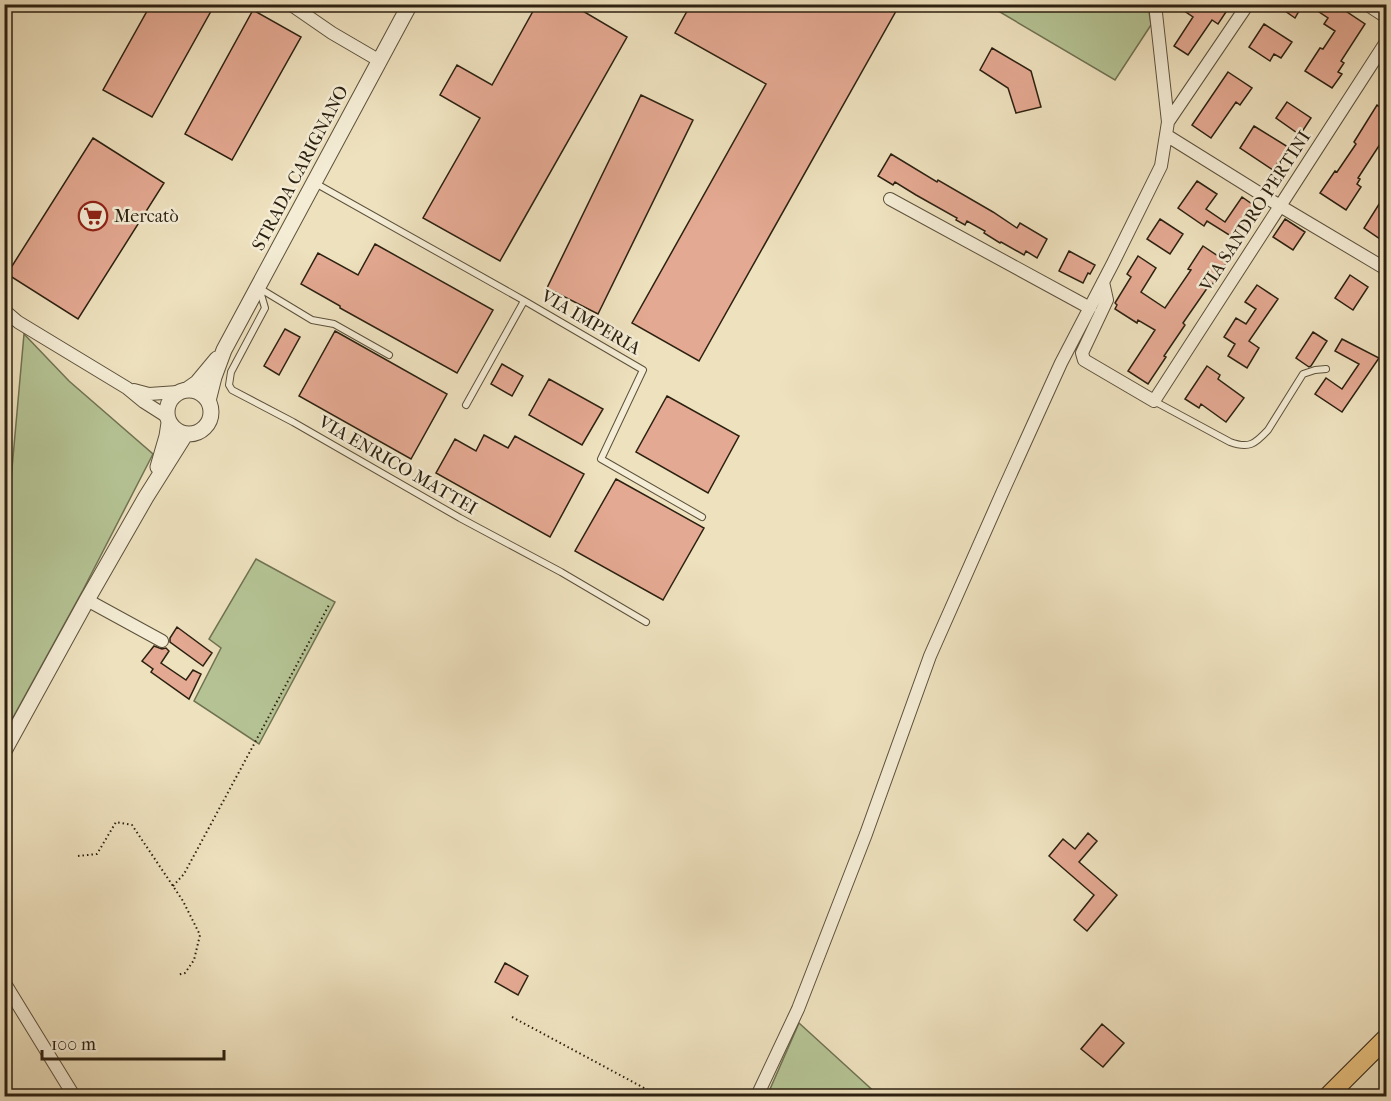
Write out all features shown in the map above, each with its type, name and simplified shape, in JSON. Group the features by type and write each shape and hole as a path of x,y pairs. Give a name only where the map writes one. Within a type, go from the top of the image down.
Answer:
{"main road":[{"path":"1328,1096 1386,1038"}],"street":[{"path":"290,4 332,33 380,61"},
{"name":"STRADA CARIGNANO","path":"208,401 224,350 410,4"},
{"path":"757,1096 802,998 866,834 930,656 1061,363 1161,166 1167,129 1155,4"},
{"path":"1167,129 1248,4"},
{"path":"1366,4 1386,17"},
{"name":"VIA SANDRO PERTINI","path":"1154,401 1386,42"},
{"path":"1167,129 1280,206 1386,269"},
{"path":"890,199 1090,308"},
{"path":"1103,282 1107,300 1082,353 1084,360 1154,401"},
{"path":"4,310 18,322 127,388 167,419 177,432 185,435 197,434 207,426 211,417 208,401 201,393 182,391 149,394 127,388"},
{"name":"STRADA CARIGNANO","path":"182,391 197,383 224,350"},
{"path":"146,497 162,458 167,436 167,406 172,397 182,391"},
{"path":"4,751 87,600 146,497 185,435"},
{"path":"87,600 162,641"},
{"path":"4,982 74,1096"}],"lane":[{"name":"VIA IMPERIA","path":"315,183 644,370 602,459 702,517"},
{"path":"259,288 312,320 334,324 389,355"},
{"name":"VIA ENRICO MATTEI","path":"259,288 264,308 231,372 229,385 232,390 552,567 646,622"},
{"name":"VIA IMPERIA","path":"466,405 524,301"},
{"path":"1154,401 1230,442 1237,445 1251,445 1268,430 1304,374 1326,369"}],"path":[{"path":"173,886 184,874 328,605"},
{"path":"78,856 97,854 117,822 132,825 183,901 200,935 194,960 185,973 177,975"},
{"path":"512,1017 659,1096"}],"green space":[{"path":"988,5 1148,5 1151,25 1115,80"},
{"path":"24,334 69,381 153,454 83,590 5,732 5,547"},
{"path":"256,559 335,602 259,744 194,701 221,648 209,639"},
{"path":"799,1023 879,1096 767,1096"}],"building":[{"path":"151,4 215,4 152,117 103,90"},
{"path":"537,4 571,4 627,37 500,261 423,218 480,118 440,95 457,65 492,85"},
{"path":"691,4 900,4 699,361 632,323 766,84 675,33"},
{"path":"1174,4 1221,4 1228,9 1218,24 1212,20 1188,55 1174,46 1193,17"},
{"path":"1275,4 1303,4 1295,18"},
{"path":"1307,4 1335,4 1365,24 1341,61 1344,63 1338,72 1342,74 1332,88 1305,71 1335,31 1324,24 1328,18"},
{"path":"253,10 301,37 232,160 185,134"},
{"path":"1264,24 1292,42 1281,58 1274,54 1270,61 1249,47"},
{"path":"992,48 1031,71 1041,107 1016,113 1008,88 980,70"},
{"path":"1228,72 1252,88 1240,105 1236,102 1211,138 1192,125"},
{"path":"641,95 693,120 598,314 547,288"},
{"path":"1386,97 1386,135 1358,178 1360,179 1357,184 1361,187 1346,210 1320,193 1356,144 1354,142 1377,105 1380,107"},
{"path":"1287,102 1311,118 1300,135 1276,118"},
{"path":"1254,126 1288,147 1273,170 1240,148"},
{"path":"93,138 164,183 78,319 7,274"},
{"path":"891,154 1017,228 1020,223 1047,239 1037,258 1026,251 1024,255 1000,243 967,221 965,225 895,182 893,185 878,176"},
{"path":"1197,181 1217,194 1206,209 1225,222 1242,197 1259,209 1249,225 1244,222 1234,238 1207,221 1204,226 1178,208"},
{"path":"1386,193 1386,243 1364,228"},
{"path":"1160,219 1183,234 1170,254 1147,239"},
{"path":"1285,219 1305,232 1293,250 1273,237"},
{"path":"375,244 493,310 457,373 301,284 318,253 358,275"},
{"path":"1203,246 1227,262 1183,323 1185,325 1148,384 1128,371 1155,330 1138,320 1137,323 1115,309 1117,305 1115,303 1131,277 1127,274 1138,256 1156,268 1141,292 1165,308 1191,270 1188,269"},
{"path":"1069,251 1095,265 1083,283 1059,271"},
{"path":"1350,275 1368,287 1353,310 1335,298"},
{"path":"1257,285 1278,299 1249,341 1259,348 1247,368 1228,356 1235,344 1224,337 1236,318 1246,324 1256,309 1245,302"},
{"path":"285,329 300,337 279,375 264,366"},
{"path":"335,331 447,394 411,459 299,396"},
{"path":"1313,332 1327,341 1309,367 1296,358"},
{"path":"1342,339 1379,358 1342,412 1315,394 1326,378 1342,389 1359,364 1335,351"},
{"path":"502,364 523,376 512,396 491,384"},
{"path":"1207,366 1220,375 1218,379 1244,398 1226,422 1201,404 1199,408 1185,399"},
{"path":"549,379 603,409 582,445 529,415"},
{"path":"667,396 739,436 708,493 636,452"},
{"path":"484,435 508,448 515,436 584,474 550,537 436,473 455,439 476,451"},
{"path":"616,479 704,528 663,600 575,551"},
{"path":"177,627 212,653 203,666 170,642"},
{"path":"154,646 166,648 169,651 161,663 186,680 193,670 201,674 189,699 151,672 153,669 142,661"},
{"path":"1088,833 1097,841 1079,862 1117,895 1087,931 1074,920 1094,895 1049,856 1063,839 1075,849"},
{"path":"505,963 528,976 518,995 495,982"},
{"path":"1102,1024 1124,1043 1103,1067 1081,1049"}],"place":[{"name":"Mercatò","path":"93,216"}]}
